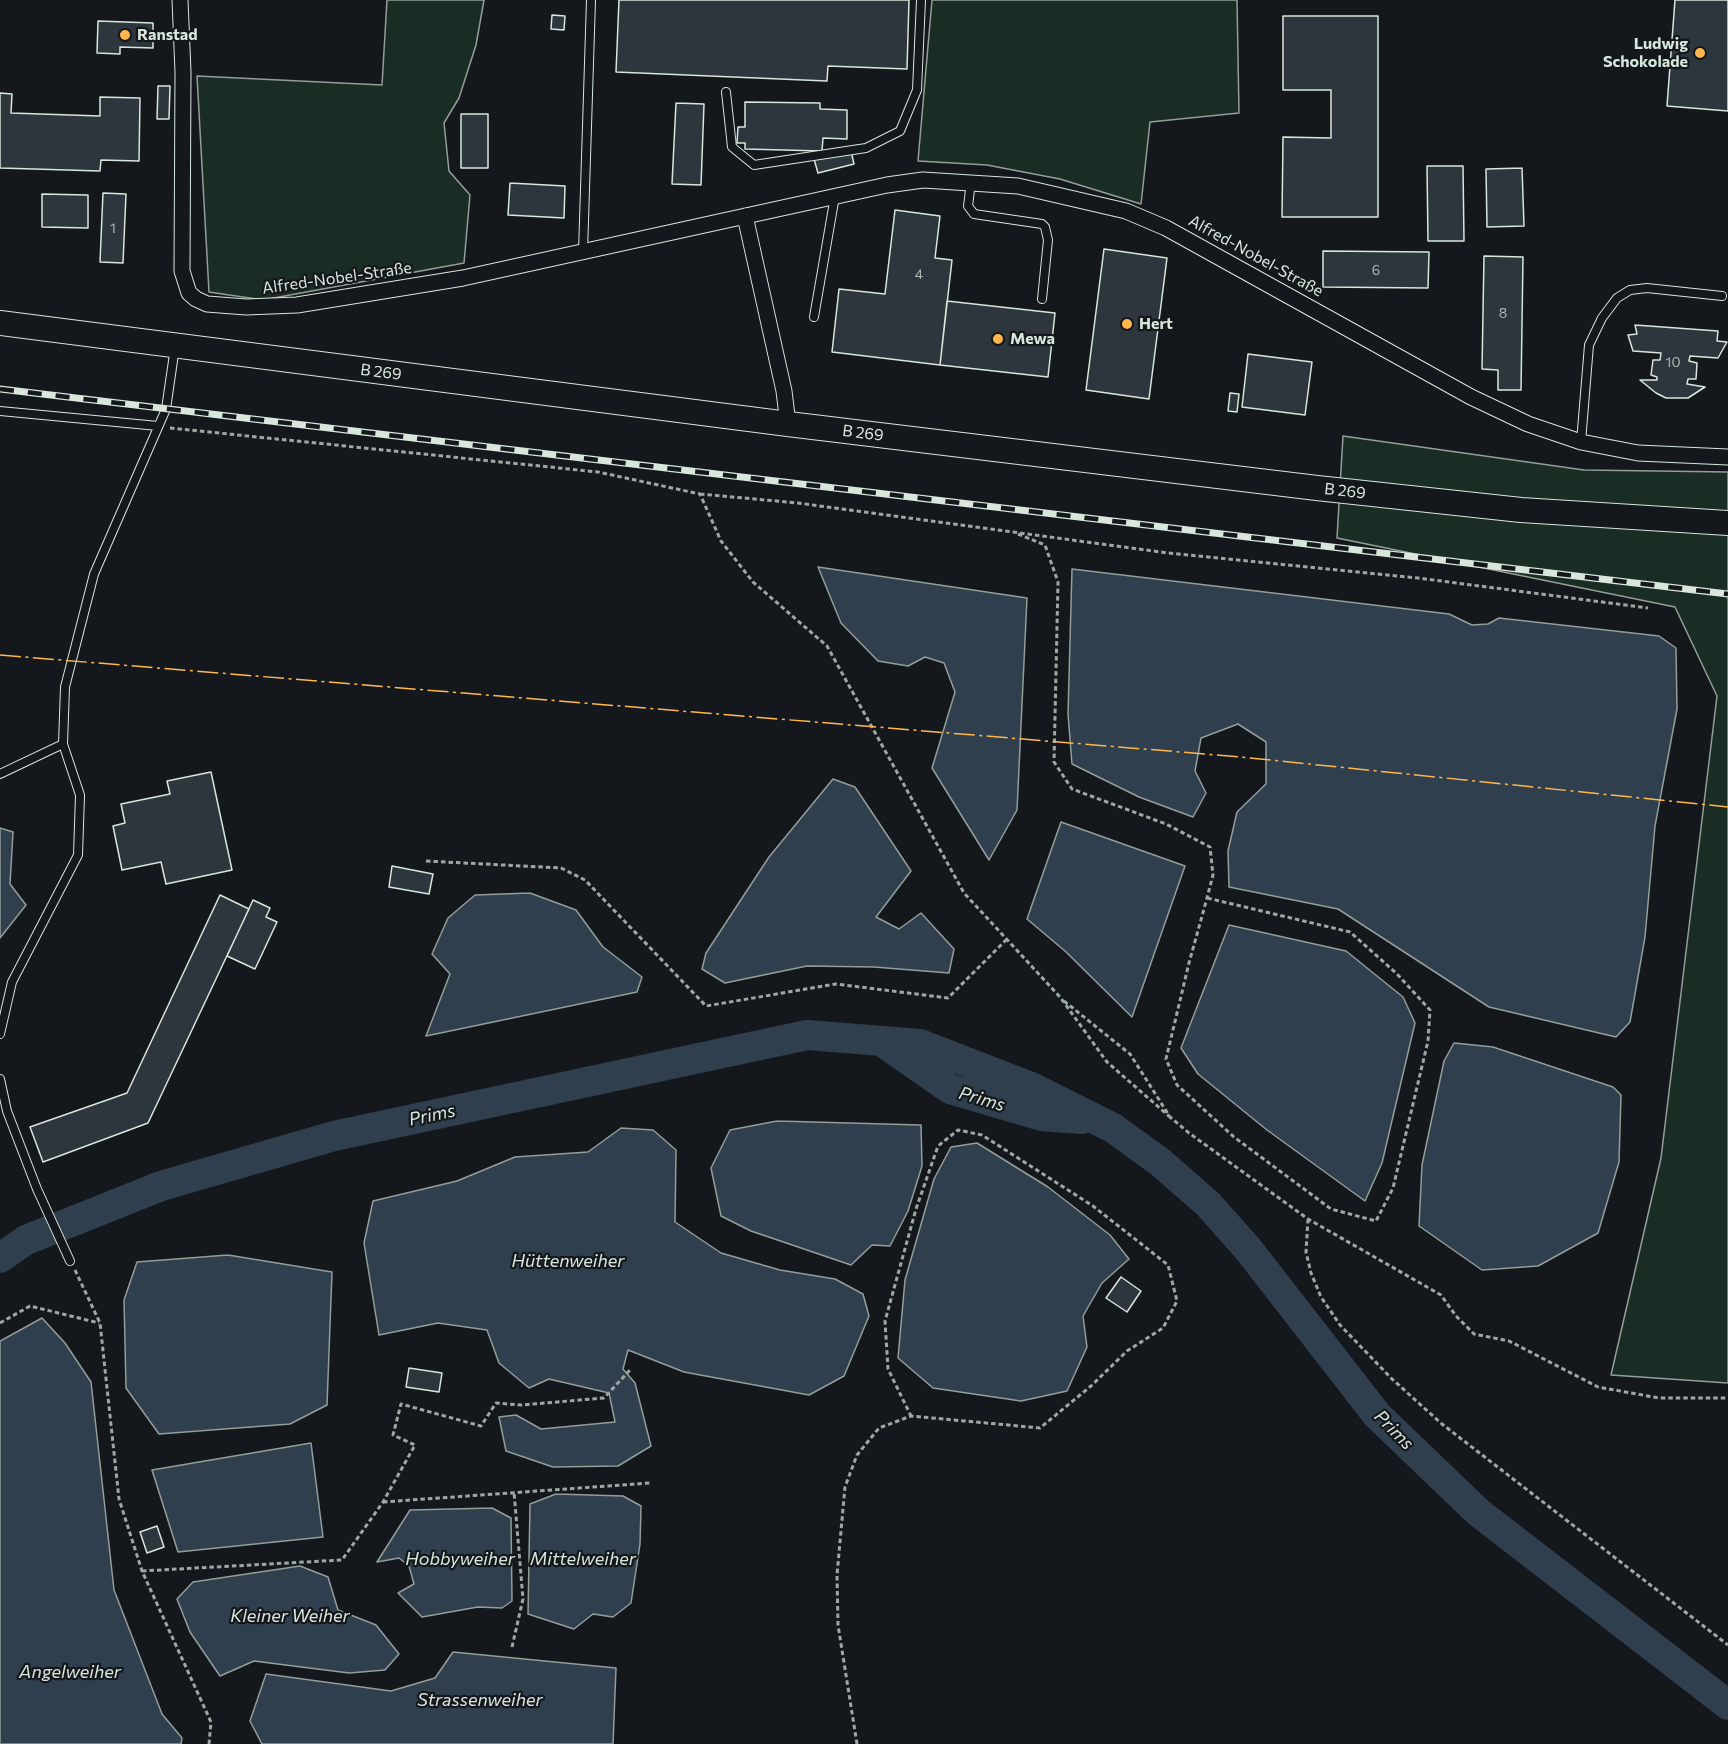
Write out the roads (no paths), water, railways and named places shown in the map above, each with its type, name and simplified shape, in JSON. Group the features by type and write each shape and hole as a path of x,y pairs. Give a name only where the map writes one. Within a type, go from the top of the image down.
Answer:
{"main road":[{"name":"B 269","path":"0,323 788,424 1521,510 1728,523"}],"street":[{"name":"Alfred-Nobel-Straße","path":"180,0 183,72 182,271 189,293 207,304 246,307 297,305 463,278 835,194 923,180 1018,186 1069,196 1126,211 1146,219 1471,396 1528,424 1581,442 1638,453 1728,457"},
{"path":"745,216 784,391 788,424"}],"lane":[{"path":"583,252 591,0"},
{"path":"726,92 732,147 754,165 866,148 900,131 917,90 921,0"},
{"path":"971,182 968,206 974,214 1042,224 1045,227 1048,240 1042,299"},
{"path":"814,317 835,194"},
{"path":"1581,442 1589,345 1602,318 1617,298 1630,290 1647,288 1722,296"},
{"path":"0,1034 12,982 78,855 80,795 63,744 65,687 94,574 166,409 175,346"},
{"path":"0,411 158,426"},
{"path":"0,774 63,744"},
{"path":"0,1079 7,1111 37,1189 70,1261"}],"water":[{"path":"818,567 1027,598 1017,810 989,860 932,768 955,692 944,663 925,657 908,666 878,661 841,623"},
{"path":"1072,569 1449,614 1472,625 1488,624 1499,618 1659,636 1676,648 1677,709 1655,826 1645,937 1630,1022 1616,1037 1489,1007 1338,909 1229,887 1228,851 1237,812 1266,784 1266,742 1238,724 1201,738 1195,771 1206,793 1193,817 1139,797 1072,764 1068,714"},
{"path":"833,779 855,787 911,871 876,917 899,929 921,913 954,949 949,973 874,967 807,966 725,983 702,969 706,953 769,857"},
{"path":"1061,822 1185,866 1132,1017 1065,951 1027,919"},
{"path":"0,828 13,832 10,884 26,905 0,938"},
{"path":"530,893 576,910 603,947 642,977 637,992 426,1036 450,974 432,954 448,918 475,895"},
{"path":"1229,925 1346,951 1403,997 1415,1023 1382,1163 1365,1201 1267,1130 1198,1074 1181,1048"},
{"path":"1454,1043 1493,1047 1613,1087 1621,1095 1619,1162 1598,1233 1538,1266 1482,1270 1419,1226 1422,1165 1444,1061"},
{"path":"777,1121 921,1125 922,1166 908,1211 890,1246 872,1245 851,1265 751,1231 721,1216 711,1168 730,1130"},
{"name":"Hüttenweiher","path":"621,1128 653,1130 676,1150 675,1222 721,1253 780,1270 835,1279 863,1294 869,1316 844,1376 809,1395 684,1372 628,1350 623,1369 635,1383 651,1446 618,1466 553,1467 506,1451 499,1417 516,1415 541,1429 615,1422 609,1393 549,1379 529,1388 499,1363 487,1330 438,1323 379,1335 364,1243 373,1201 457,1181 515,1157 588,1152"},
{"path":"977,1143 1048,1187 1110,1235 1129,1259 1102,1283 1083,1316 1087,1347 1067,1391 1021,1401 933,1388 898,1358 905,1280 934,1179 951,1147"},
{"path":"228,1255 332,1272 327,1405 290,1424 159,1434 126,1388 124,1300 137,1262"},
{"name":"Angelweiher","path":"42,1318 65,1343 91,1382 114,1590 162,1714 182,1738 181,1744 0,1744 0,1341"},
{"path":"311,1443 323,1537 178,1552 152,1470"},
{"name":"Mittelweiher","path":"556,1494 623,1496 641,1506 640,1544 631,1603 613,1617 593,1614 574,1629 528,1614 530,1504"},
{"name":"Hobbyweiher","path":"492,1508 511,1518 512,1601 502,1608 478,1607 422,1617 398,1593 414,1584 409,1566 399,1558 377,1562 410,1510"},
{"name":"Kleiner Weiher","path":"300,1566 328,1577 338,1610 376,1625 399,1654 385,1670 349,1673 254,1661 220,1676 190,1632 177,1599 193,1582"},
{"name":"Strassenweiher","path":"453,1652 616,1668 613,1744 262,1744 250,1721 266,1674 391,1691 435,1678"}],"waterway":[{"name":"Prims","path":"0,1258 26,1240 161,1186 334,1136 807,1035 920,1044 1031,1087 1113,1128 1160,1162 1208,1204 1248,1249 1377,1415 1478,1512 1728,1705"},
{"name":"Prims","path":"881,1041 950,1089 1042,1116 1081,1119"}],"railway":[{"path":"0,389 1728,594"}],"place":[{"name":"Ranstad","path":"125,35"},
{"name":"Ludwig Schokolade","path":"1700,53"},
{"name":"Hert","path":"1127,324"},
{"name":"Mewa","path":"998,339"}]}
